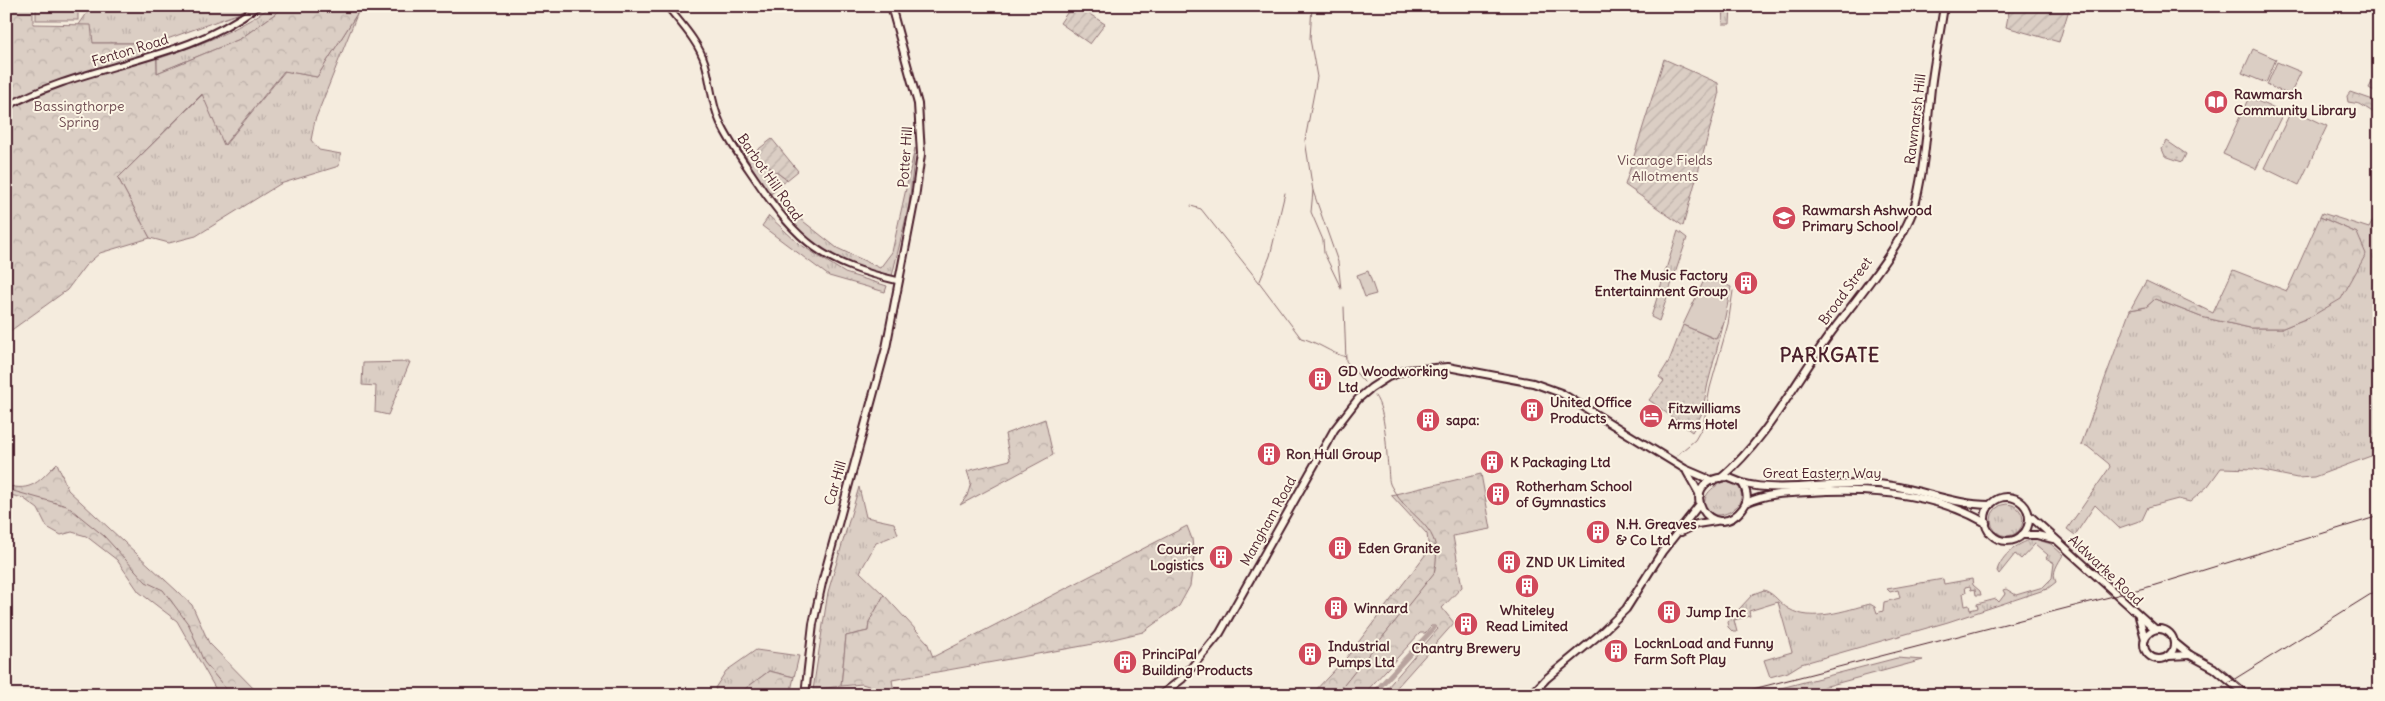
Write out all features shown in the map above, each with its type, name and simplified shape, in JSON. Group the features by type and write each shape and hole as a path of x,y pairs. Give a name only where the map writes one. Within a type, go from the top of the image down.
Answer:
{"main road":[{"name":"Potter Hill","path":"891,6 918,104 921,154 899,281"},
{"name":"Rawmarsh Hill","path":"1902,233 1916,201 1944,6"},
{"name":"Broad Street","path":"1721,478 1738,462 1767,426 1902,233"},
{"name":"Car Hill","path":"805,695 813,624 822,583 886,348 899,281"},
{"name":"Mangham Road","path":"1160,695 1182,678 1220,633 1334,430 1358,399 1377,384 1407,370 1430,367 1466,369 1533,383 1554,390 1685,469 1712,481"},
{"path":"1677,533 1697,524 1720,520 1738,513 1746,503 1747,493 1740,482 1736,470 1738,462"},
{"path":"1531,695 1546,679 1626,609 1662,552 1699,505 1700,495 1685,469"},
{"path":"1700,495 1712,481 1721,478 1740,482"},
{"name":"Great Eastern Way","path":"1740,482 1765,488 1831,484 1879,484 1914,489 1973,505 1990,505"},
{"name":"Great Eastern Way","path":"1746,503 1756,498 1777,494 1837,490 1880,491 1924,500 1970,514 1986,523"},
{"path":"2013,498 2022,502 2029,515 2028,527 2022,535 2011,540 2000,540 1990,533 1986,523 1987,510 1990,505 1998,499 2013,498"},
{"path":"1699,505 1706,516 1720,520"},
{"name":"Aldwarke Road","path":"2029,515 2154,630"},
{"name":"Aldwarke Road","path":"2022,535 2037,534 2057,541"},
{"name":"Aldwarke Road","path":"2139,617 2145,639"},
{"path":"2190,655 2158,658 2149,654 2145,646 2145,639 2154,630 2167,631 2174,642 2190,655 2214,668 2246,695"},
{"path":"2168,656 2174,648 2174,642"}],"street":[{"name":"Fenton Road","path":"6,107 35,92 191,43 243,16 258,6"},
{"name":"Barbot Hill Road","path":"667,6 698,45 716,112 725,132 776,210 789,226 810,246 834,261 872,275 899,281"}],"green space":[{"name":"Bassingthorpe Spring","path":"6,6 33,6 33,24 91,25 93,43 156,43 157,73 240,39 286,6 359,6 358,12 317,77 284,71 224,145 202,94 118,178 150,238 100,253 85,266 67,290 6,334"},
{"path":"36,6 78,6 78,20 36,20"},
{"path":"92,6 249,6 237,14 156,43 93,43 78,26"},
{"path":"272,6 286,6 240,39 157,73 157,59 216,37"},
{"path":"1072,6 1077,6 1105,24 1090,44 1060,23"},
{"path":"1724,6 1731,6 1730,24 1723,24"},
{"path":"2010,6 2070,6 2059,42 2006,27"},
{"path":"358,12 315,120 311,140 319,150 341,154 339,166 280,184 196,236 169,243 150,238 118,178 203,94 225,145 285,71 317,77"},
{"path":"2253,49 2276,59 2266,83 2242,73"},
{"name":"Vicarage Fields Allotments","path":"1664,59 1718,83 1719,96 1683,226 1625,185"},
{"path":"2277,62 2301,72 2290,95 2267,85"},
{"path":"2379,69 2379,94 2369,88"},
{"path":"2350,92 2379,102 2379,116 2360,104 2348,102 2347,96"},
{"path":"2249,97 2283,113 2256,169 2223,154"},
{"path":"2292,109 2327,126 2299,185 2264,168"},
{"path":"772,139 798,171 787,180 752,154"},
{"path":"2167,141 2186,154 2182,162 2165,156 2162,149"},
{"path":"737,143 787,180 770,195"},
{"path":"915,148 909,205 892,276 849,265 802,236 770,195 837,248 880,268 892,252"},
{"path":"2379,209 2379,453 2314,477 2297,478 2254,469 2221,468 2208,486 2190,502 2178,499 2148,507 2142,520 2119,528 2095,505 2075,535 2067,529 2110,467 2109,464 2087,446 2081,445 2130,310 2146,307 2155,299 2201,317 2250,328 2283,328 2312,316 2357,233 2320,217 2322,213 2369,228"},
{"path":"769,216 798,243 845,273 887,286 885,292 829,276 762,226"},
{"path":"2320,217 2357,233 2366,254 2341,299 2312,316 2283,328 2250,328 2201,317 2155,299 2146,307 2130,310 2146,281 2213,313 2233,270 2287,291"},
{"path":"1678,231 1687,238 1659,321 1651,317"},
{"path":"1368,271 1376,294 1365,297 1357,275"},
{"path":"1706,276 1731,287 1724,322 1716,339 1683,325"},
{"path":"1724,322 1702,413 1692,432 1649,400 1664,381 1659,377 1669,361 1683,325 1715,339"},
{"path":"410,362 388,415 375,412 376,386 362,385 363,363"},
{"path":"1045,419 1053,455 960,505 967,496 971,483 967,471 1010,460 1005,434"},
{"path":"57,463 68,490 192,605 209,643 260,695 219,695 177,621 139,592 117,560 86,536 72,532 61,535 47,527 38,509 23,498 6,494 6,485 15,487 29,486 40,480"},
{"path":"1481,474 1491,529 1453,536 1462,587 1442,608 1454,623 1390,695 1381,695 1438,629 1435,626 1431,626 1425,633 1420,633 1363,695 1311,695 1347,657 1429,550 1427,534 1391,495"},
{"path":"1725,482 1734,484 1739,489 1741,494 1740,500 1731,511 1715,515 1705,506 1706,496 1714,487"},
{"path":"859,487 866,517 894,523 898,534 876,543 860,572 884,595 869,622 868,631 846,636 841,686 813,690 828,592"},
{"path":"2007,504 2013,505 2018,509 2022,514 2022,526 2018,531 2013,535 2007,536 2001,535 1996,531 1992,526 1991,520 1992,514 1996,509 2001,505"},
{"path":"1187,526 1192,539 1194,557 1190,586 1179,606 1143,632 1088,645 892,680 894,692 891,695 879,695 875,688 862,684 841,686 846,636 868,631 869,622 884,595 927,642 933,657"},
{"path":"2035,539 2051,544 2063,555 2055,571 2056,582 2047,589 1948,622 1801,664 1788,672 1770,677 1764,660 1792,652 1778,602 1749,611 1750,616 1734,620 1737,632 1733,632 1728,627 1727,622 1753,594 1764,590 1789,609 1808,615 1829,614 1870,604 1875,607 1877,613 1883,611 1884,602 1900,598 1898,590 1890,592 1887,589 1943,579 1944,584 1972,579 1973,585 1980,591 1981,595 1976,595 1975,589 1971,590 1970,586 1965,587 1966,592 1963,593 1965,606 1969,605 1970,610 1978,608 1977,604 1996,599 1999,602 2005,594 2003,590 2006,589 2016,595 2043,587 2052,578 2054,563 2046,558 2048,555 2035,544 2021,559 2015,554 1999,574 1997,571 2007,554 2017,546"},
{"path":"756,650 799,656 794,677 769,671 737,695 718,695 715,688 726,671"},
{"path":"1897,658 1923,660 1794,695 1754,695"},
{"path":"769,671 794,677 790,695 737,695"}],"waterway":[{"path":"1312,6 1310,39 1317,77 1305,140 1313,191 1338,262 1341,289"},
{"path":"1313,191 1311,212 1323,240 1324,253 1340,286"},
{"path":"1260,281 1270,256 1285,193"},
{"path":"1191,206 1201,209 1301,338 1346,357"},
{"path":"1677,455 1695,440 1703,426 1710,388 1728,324 1733,291"},
{"path":"1344,307 1346,361 1364,382"},
{"path":"1336,695 1434,573 1436,557 1435,544 1431,533 1407,508 1390,484 1383,420 1379,403 1375,396"},
{"path":"6,489 67,506 104,536 146,582 163,590 189,625 204,662 231,695"},
{"path":"1372,695 1434,628"}],"railway":[{"path":"1730,695 2152,586 2379,516"},
{"path":"2209,695 2379,589"}],"place":[{"name":"Rawmarsh Community Library","path":"2216,102"},
{"name":"Rawmarsh Ashwood Primary School","path":"1784,218"},
{"name":"The Music Factory Entertainment Group","path":"1746,283"},
{"name":"GD Woodworking Ltd","path":"1320,379"},
{"name":"United Office Products","path":"1532,410"},
{"name":"Fitzwilliams Arms Hotel","path":"1651,416"},
{"name":"sapa:","path":"1428,420"},
{"name":"Ron Hull Group","path":"1269,454"},
{"name":"K Packaging Ltd","path":"1492,462"},
{"name":"Rotherham School of Gymnastics","path":"1498,494"},
{"name":"N.H. Greaves & Co Ltd","path":"1598,532"},
{"name":"Eden Granite","path":"1340,548"},
{"name":"Courier Logistics","path":"1221,557"},
{"name":"ZND UK Limited","path":"1509,562"},
{"name":"Whiteley Read Limited","path":"1527,586"},
{"name":"Winnard","path":"1336,608"},
{"name":"Jump Inc","path":"1669,612"},
{"name":"Chantry Brewery","path":"1466,624"},
{"name":"LocknLoad and Funny Farm Soft Play","path":"1616,651"},
{"name":"Industrial Pumps Ltd","path":"1310,654"},
{"name":"PrinciPal Building Products","path":"1125,662"}],"district":[{"name":"PARKGATE","path":"1830,355"}]}
